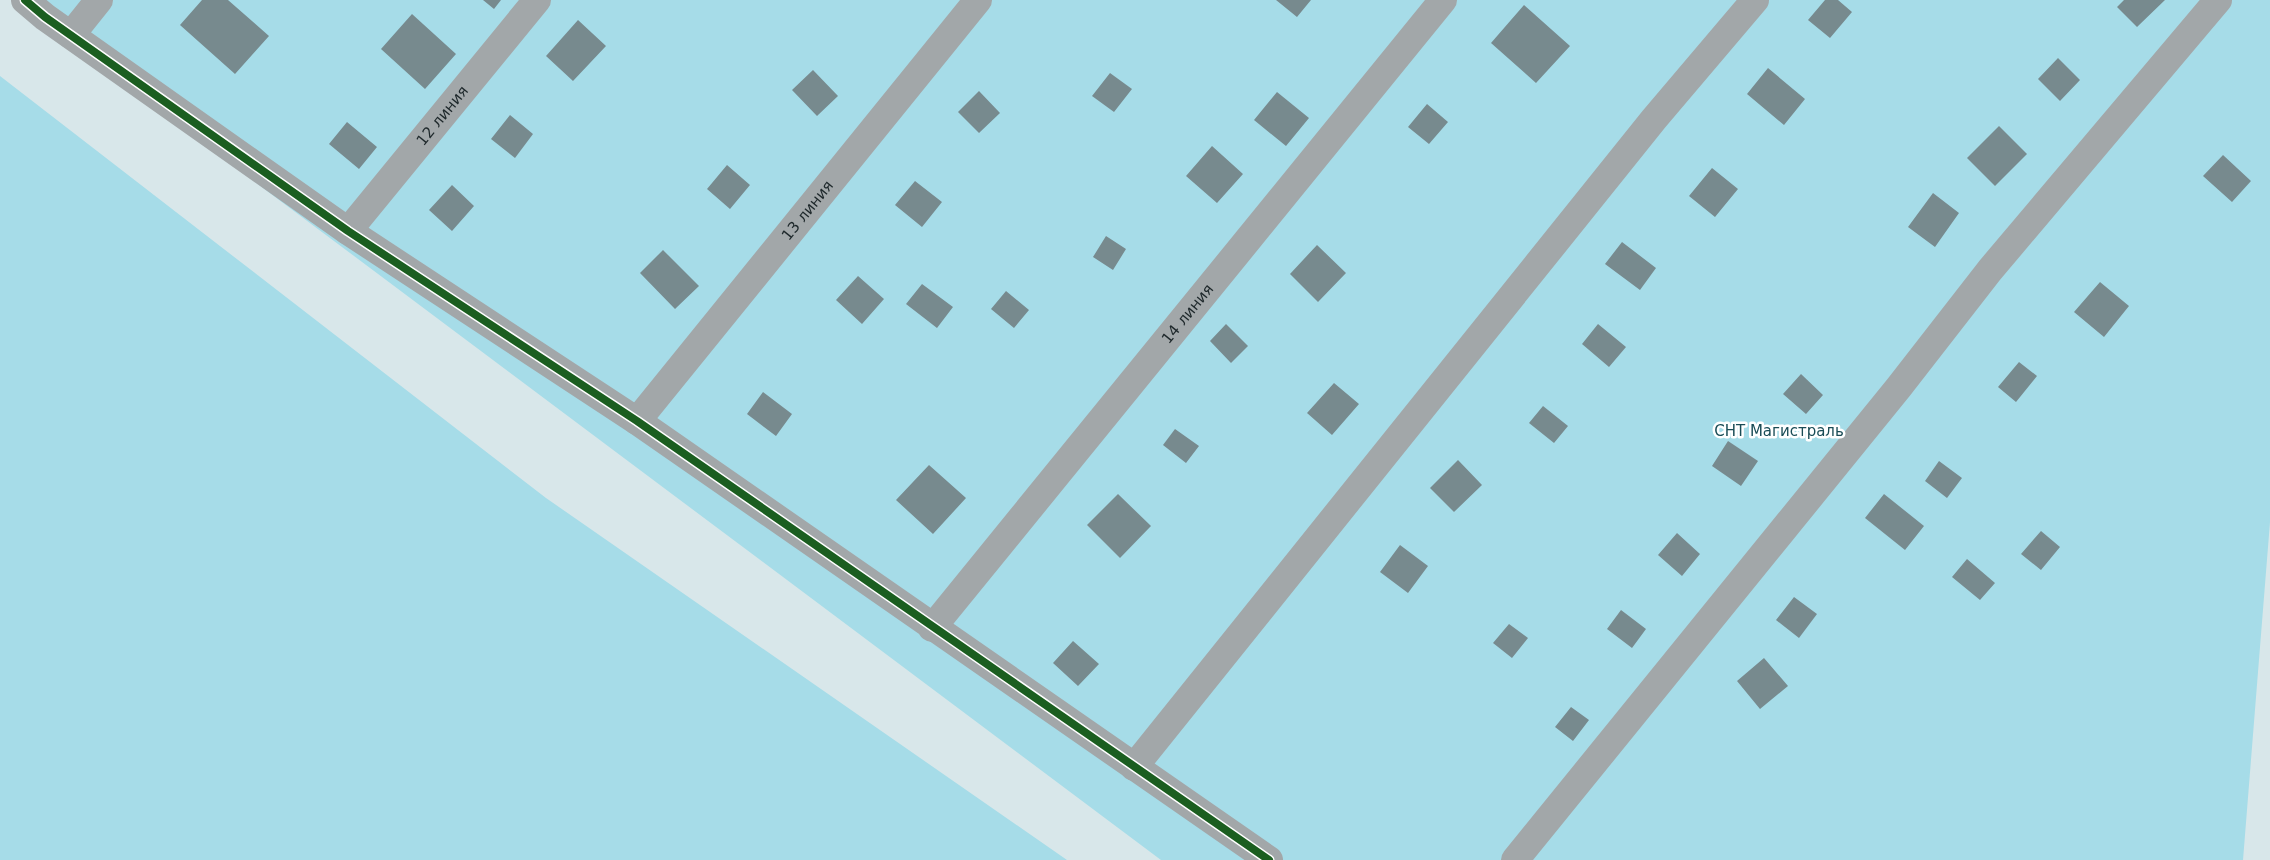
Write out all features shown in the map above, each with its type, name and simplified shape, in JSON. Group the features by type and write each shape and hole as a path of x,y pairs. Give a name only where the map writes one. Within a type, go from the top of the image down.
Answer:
{"street":[{"path":"25,0 71,35 348,231 637,421 1268,860"},
{"path":"71,35 98,0"},
{"name":"12 линия","path":"348,231 537,0"},
{"name":"13 линия","path":"637,421 978,0"},
{"name":"14 линия","path":"932,628 1443,0"},
{"path":"1134,767 1648,127 1755,0"},
{"path":"1515,860 1900,387 1990,270 2218,0"}],"green space":[{"name":"СНТ Магистраль","path":"12,0 2270,0 2270,522 2243,860 1161,860"},
{"path":"0,76 546,498 1067,860 0,860"}],"building":[{"path":"202,0 228,0 269,36 235,74 180,25"},
{"path":"483,0 501,0 494,9"},
{"path":"1276,0 1311,0 1297,17"},
{"path":"1825,0 1838,0 1852,12 1830,38 1808,20"},
{"path":"2124,0 2165,0 2137,27 2117,7"},
{"path":"1524,5 1570,46 1536,83 1491,43"},
{"path":"412,14 456,54 425,89 381,49"},
{"path":"578,20 606,46 573,81 546,56"},
{"path":"2058,58 2080,80 2060,101 2038,79"},
{"path":"1768,68 1805,99 1784,125 1747,94"},
{"path":"813,70 838,96 817,116 792,90"},
{"path":"1110,73 1132,89 1114,112 1092,96"},
{"path":"979,91 1000,113 979,133 958,112"},
{"path":"1277,92 1309,118 1286,146 1254,120"},
{"path":"1427,104 1448,122 1429,144 1408,127"},
{"path":"510,115 533,134 515,158 491,139"},
{"path":"347,122 377,147 359,169 329,144"},
{"path":"1999,126 2027,154 1995,186 1967,158"},
{"path":"1212,146 1243,174 1217,203 1186,176"},
{"path":"2223,155 2251,181 2232,202 2203,176"},
{"path":"727,165 750,185 730,209 707,189"},
{"path":"1712,168 1738,189 1715,217 1689,196"},
{"path":"915,181 942,202 922,227 895,205"},
{"path":"452,185 474,206 452,231 429,210"},
{"path":"1933,193 1959,213 1935,247 1908,227"},
{"path":"1106,236 1126,249 1113,270 1093,257"},
{"path":"1622,242 1656,268 1640,290 1605,264"},
{"path":"1317,245 1346,273 1318,302 1290,274"},
{"path":"663,250 699,286 675,309 640,273"},
{"path":"858,276 884,299 862,324 836,300"},
{"path":"2100,282 2129,306 2104,337 2074,312"},
{"path":"922,284 953,307 937,328 906,304"},
{"path":"1006,291 1029,310 1014,328 991,309"},
{"path":"1226,324 1248,346 1231,363 1210,341"},
{"path":"1598,324 1626,347 1609,367 1582,344"},
{"path":"2019,362 2037,376 2016,402 1998,387"},
{"path":"1801,374 1823,395 1806,414 1783,394"},
{"path":"1334,383 1359,404 1332,435 1307,413"},
{"path":"763,392 792,414 776,436 747,414"},
{"path":"1543,406 1568,426 1554,443 1529,423"},
{"path":"1175,429 1199,446 1186,463 1163,445"},
{"path":"1728,441 1758,461 1741,486 1712,466"},
{"path":"1458,460 1482,485 1454,512 1430,488"},
{"path":"1939,461 1962,478 1947,498 1925,481"},
{"path":"929,465 966,498 933,534 896,500"},
{"path":"1118,494 1151,526 1120,558 1087,525"},
{"path":"1884,494 1924,526 1905,550 1865,518"},
{"path":"2041,531 2060,547 2041,570 2021,554"},
{"path":"1677,533 1700,554 1682,576 1658,555"},
{"path":"1400,545 1428,566 1408,593 1380,572"},
{"path":"1967,559 1995,583 1980,600 1952,577"},
{"path":"1794,597 1817,614 1799,638 1776,620"},
{"path":"1621,610 1646,629 1632,648 1607,629"},
{"path":"1509,624 1528,638 1512,658 1493,643"},
{"path":"1073,641 1099,664 1078,686 1053,663"},
{"path":"1764,658 1788,686 1760,709 1737,681"},
{"path":"1571,707 1589,720 1573,741 1555,727"}],"cycle path":[{"path":"25,0 45,17 348,231 637,421 1269,860"}]}
